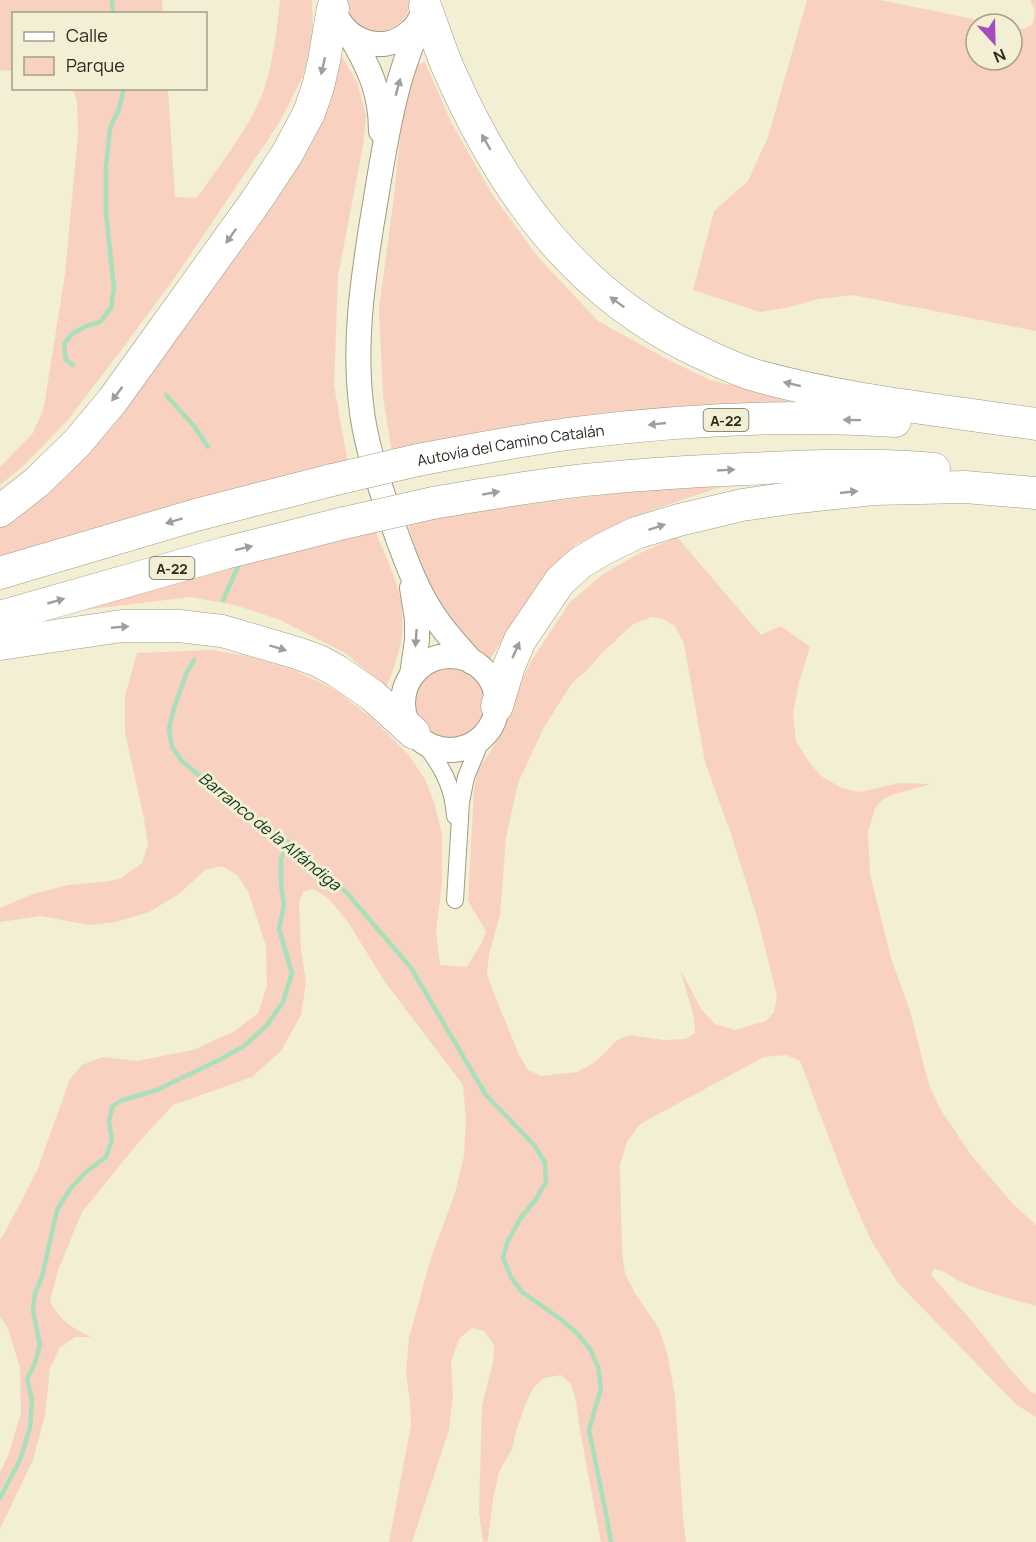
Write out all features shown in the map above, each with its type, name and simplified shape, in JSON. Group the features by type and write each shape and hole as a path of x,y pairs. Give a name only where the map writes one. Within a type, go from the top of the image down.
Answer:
{"highway":[{"path":"0,511 37,482 77,443 113,400 287,154 309,114 318,87 332,4"},
{"path":"425,6 449,69 465,102 504,174 527,209 550,239 576,266 605,294 642,321 716,360 752,374 796,386 851,397 1036,424"},
{"name":"Autovía del Camino Catalán","path":"0,573 196,515 332,480 418,460 574,433 692,422 770,419 887,420 954,424 1036,435"},
{"name":"A-22","path":"0,617 225,553 344,523 433,503 510,490 595,479 694,471 808,466 915,467 1036,480"},
{"path":"497,706 509,666 520,640 560,581 580,563 636,533 742,505 874,489 965,487 1036,493"},
{"path":"0,644 122,626 179,626 222,631 297,653 337,671 372,695 418,737"}],"main road":[{"path":"332,4 336,18 351,35 369,68 377,93 381,121 381,165"},
{"path":"351,35 375,44 401,39 411,31 425,6"},
{"path":"425,6 397,91 381,165 362,285 358,323 358,363 361,404 368,446 406,561 436,618 450,638 472,662 486,672 496,694 495,716 483,736 465,747 454,750 432,746 418,737 408,724 403,700 406,687 412,675 429,661 451,656 472,662"},
{"path":"406,561 417,620 417,640 412,675"}],"street":[{"path":"455,900 461,802 466,777 483,736"},
{"path":"418,737 440,765 449,786 454,807 457,859"}],"green space":[{"path":"0,0 162,0 163,12 12,12 12,71 0,70"},
{"path":"280,0 312,0 313,35 303,76 279,123 178,273 67,421 23,466 0,485 0,467 33,433 44,407 65,274 78,135 77,100 72,90 168,90 175,197 197,198 236,143 253,114 266,83"},
{"path":"340,0 412,0 402,21 390,29 375,31 362,29 354,24 346,14"},
{"path":"807,0 880,0 964,17 964,72 1024,72 1024,29 1033,24 1035,11 1030,0 1036,0 1036,331 853,295 819,299 760,312 693,290 714,211 748,181 768,137"},
{"path":"336,53 342,57 357,82 366,115 363,146 338,276 334,386 348,463 0,560 0,526 57,480"},
{"path":"425,62 451,122 492,194 538,257 598,321 710,380 787,401 784,409 392,453 383,396 379,309 408,80 418,64"},
{"path":"738,481 632,517 577,544 544,576 490,659 463,635 445,613 424,577 408,524 451,514 626,492"},
{"path":"374,529 392,571 402,606 401,643 386,687 345,653 280,620 235,605 190,597 77,611"},
{"path":"677,537 761,635 781,626 810,647 799,682 793,713 796,741 821,776 842,788 860,792 900,783 931,784 883,799 875,808 868,832 870,874 891,958 910,1011 929,1085 941,1110 971,1155 1013,1204 1036,1225 1036,1306 972,1287 938,1270 934,1269 931,1275 1011,1370 1031,1392 1036,1394 1036,1417 1017,1405 898,1283 872,1242 849,1191 800,1061 786,1055 764,1057 640,1124 627,1142 620,1164 622,1250 625,1274 658,1327 667,1352 675,1396 686,1542 601,1542 576,1401 571,1384 561,1375 544,1378 533,1388 524,1408 512,1449 499,1472 488,1541 483,1542 479,1512 482,1405 493,1363 494,1345 484,1331 472,1328 459,1339 451,1361 453,1394 449,1430 412,1542 389,1542 411,1425 406,1372 409,1338 430,1261 455,1193 464,1156 466,1119 463,1085 385,982 348,922 328,898 313,889 303,892 299,903 301,950 306,982 301,1015 281,1051 252,1077 173,1105 138,1143 82,1212 57,1273 50,1302 68,1323 91,1337 75,1337 60,1347 50,1368 45,1415 33,1460 0,1529 0,1472 8,1456 21,1413 20,1367 7,1326 0,1317 0,1239 37,1171 70,1079 82,1065 103,1057 137,1061 193,1050 235,1031 258,1013 267,986 266,946 248,891 237,875 222,866 205,870 179,894 149,912 116,922 89,925 41,916 0,922 0,908 33,894 68,885 120,879 142,863 148,845 125,732 125,696 137,653 211,650 247,656 294,670 335,690 373,719 408,754 425,779 435,805 442,835 442,883 436,930 440,965 467,967 486,931 468,901 474,789 478,770 506,722 511,702 530,663 570,602 602,575 636,555","holes":["651,617 663,619 675,626 684,644 705,762 758,920 777,996 774,1012 766,1021 735,1030 715,1024 701,1009 680,969 694,1017 695,1033 686,1039 664,1040 629,1035 617,1040 594,1063 577,1072 541,1076 528,1070 519,1055 487,975 489,954 500,915 506,838 518,783 543,729 572,683 633,624"]},
{"path":"456,668 475,678 483,690 485,704 483,718 475,730 463,738 442,740 423,730 415,718 413,697 423,678 435,670"}],"waterway":[{"name":"Barranco de la Alfándiga","path":"112,0 113,12"},
{"name":"Barranco de la Alfándiga","path":"73,365 66,360 64,344 72,334 86,326 100,322 111,308 114,288 106,213 106,167 110,128 119,109 124,90"},
{"name":"Barranco de la Alfándiga","path":"166,395 194,426 208,447"},
{"name":"Barranco de la Alfándiga","path":"223,600 240,562"},
{"name":"Barranco de la Alfándiga","path":"194,660 187,672 174,708 169,729 172,747 182,761 201,777 296,848 347,893 411,968 486,1095 535,1146 545,1163 546,1182 520,1219 507,1243 503,1258 511,1277 522,1292 577,1333 590,1349 598,1367 601,1388 589,1430 611,1542"},
{"path":"0,1498 20,1460 30,1428 32,1400 27,1379 40,1345 33,1310 35,1293 42,1277 57,1210 70,1189 86,1172 106,1157 112,1140 109,1122 112,1107 120,1101 157,1090 244,1046 267,1025 283,1002 292,973 279,929 284,905 281,858 289,843"}]}
